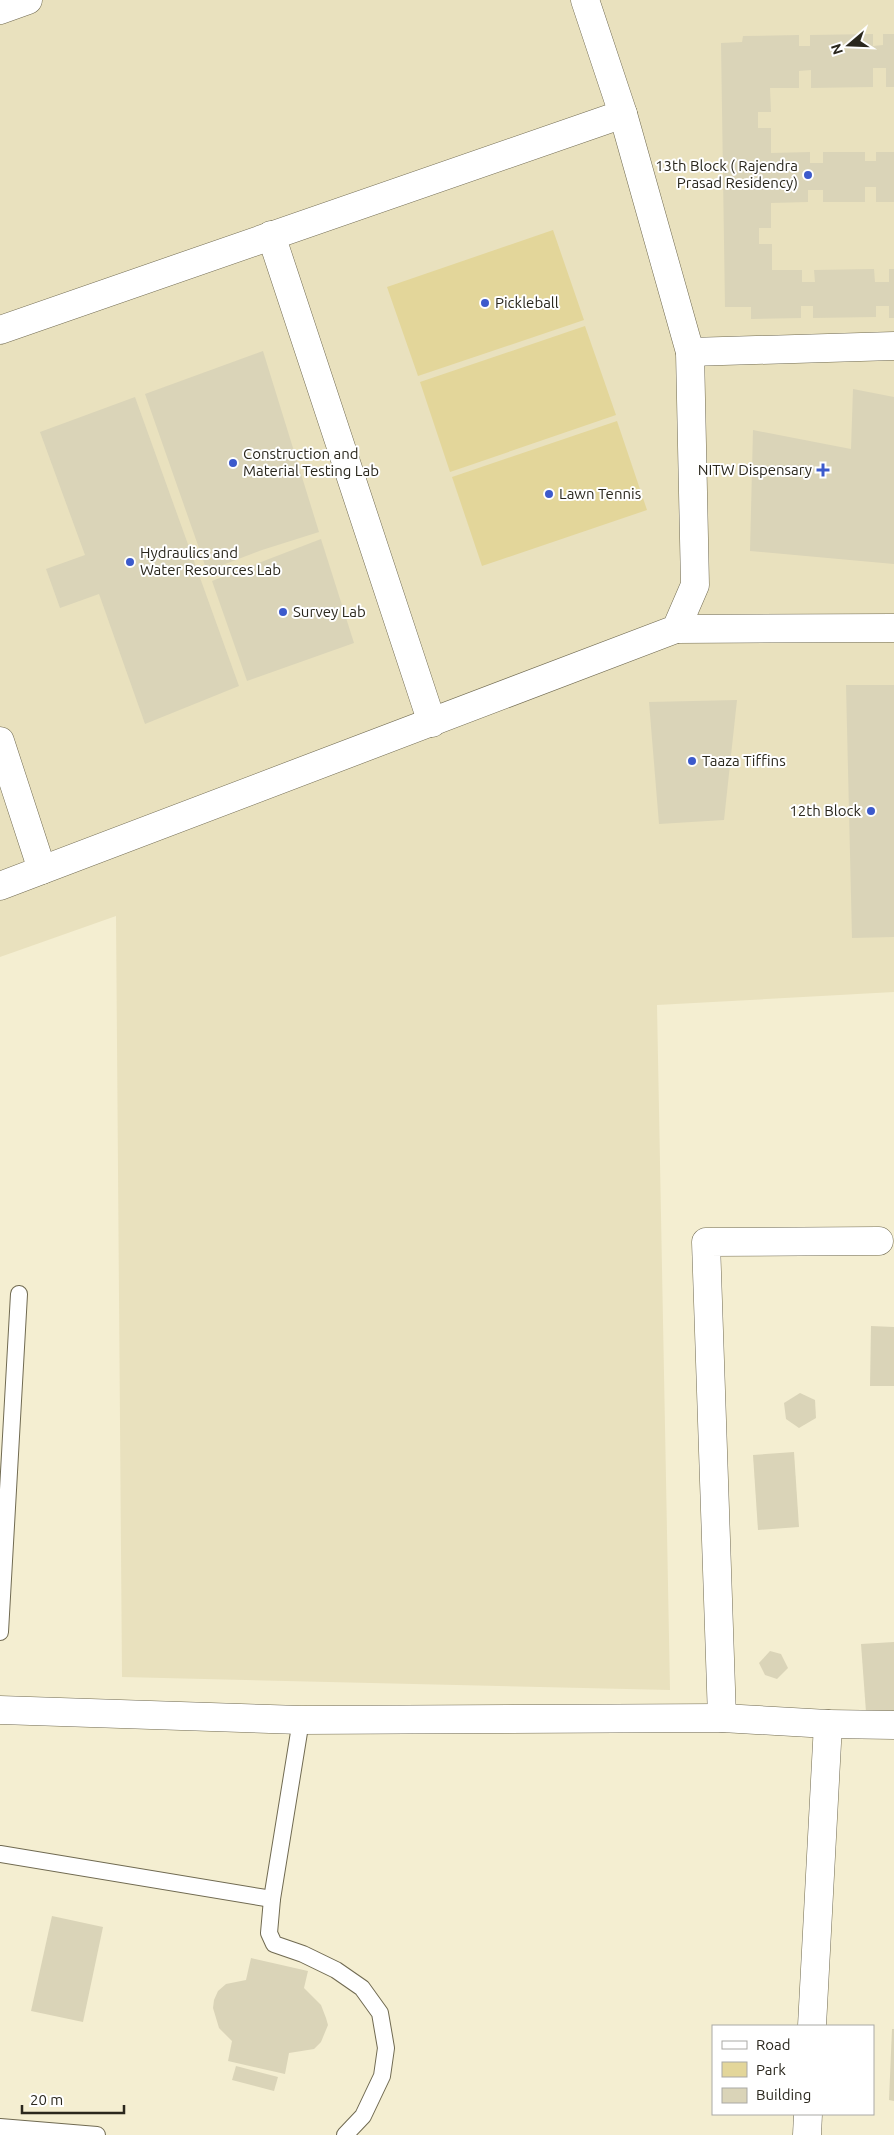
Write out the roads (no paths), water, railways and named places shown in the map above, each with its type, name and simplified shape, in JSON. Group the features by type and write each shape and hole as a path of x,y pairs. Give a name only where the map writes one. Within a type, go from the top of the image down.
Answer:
{"street":[{"path":"0,10 28,0"},
{"path":"584,0 623,114 690,352 695,586 676,629"},
{"path":"0,330 623,114"},
{"path":"271,235 432,723"},
{"path":"690,352 894,346"},
{"path":"0,886 676,629 894,628"},
{"path":"0,741 42,870"},
{"path":"722,1718 706,1242 879,1241"},
{"path":"0,1710 301,1720 722,1718 828,1724 894,1725"},
{"path":"812,2025 828,1724"},
{"path":"807,2135 808,2115"}],"lane":[{"path":"0,1632 19,1294"},
{"path":"301,1720 272,1898 270,1933 274,1944 303,1954 336,1970 362,1988 380,2013 386,2048 382,2076 363,2116 345,2135"},
{"path":"0,1854 272,1898"},
{"path":"0,2127 97,2135"}],"place":[{"name":"13th Block ( Rajendra Prasad Residency)","path":"808,175"},
{"name":"Pickleball","path":"485,303"},
{"name":"Construction and Material Testing Lab","path":"233,463"},
{"name":"NITW Dispensary","path":"823,470"},
{"name":"Lawn Tennis","path":"549,494"},
{"name":"Hydraulics and Water Resources Lab","path":"130,562"},
{"name":"Survey Lab","path":"283,612"},
{"name":"Taaza Tiffins","path":"692,761"},
{"name":"12th Block","path":"871,811"}]}
